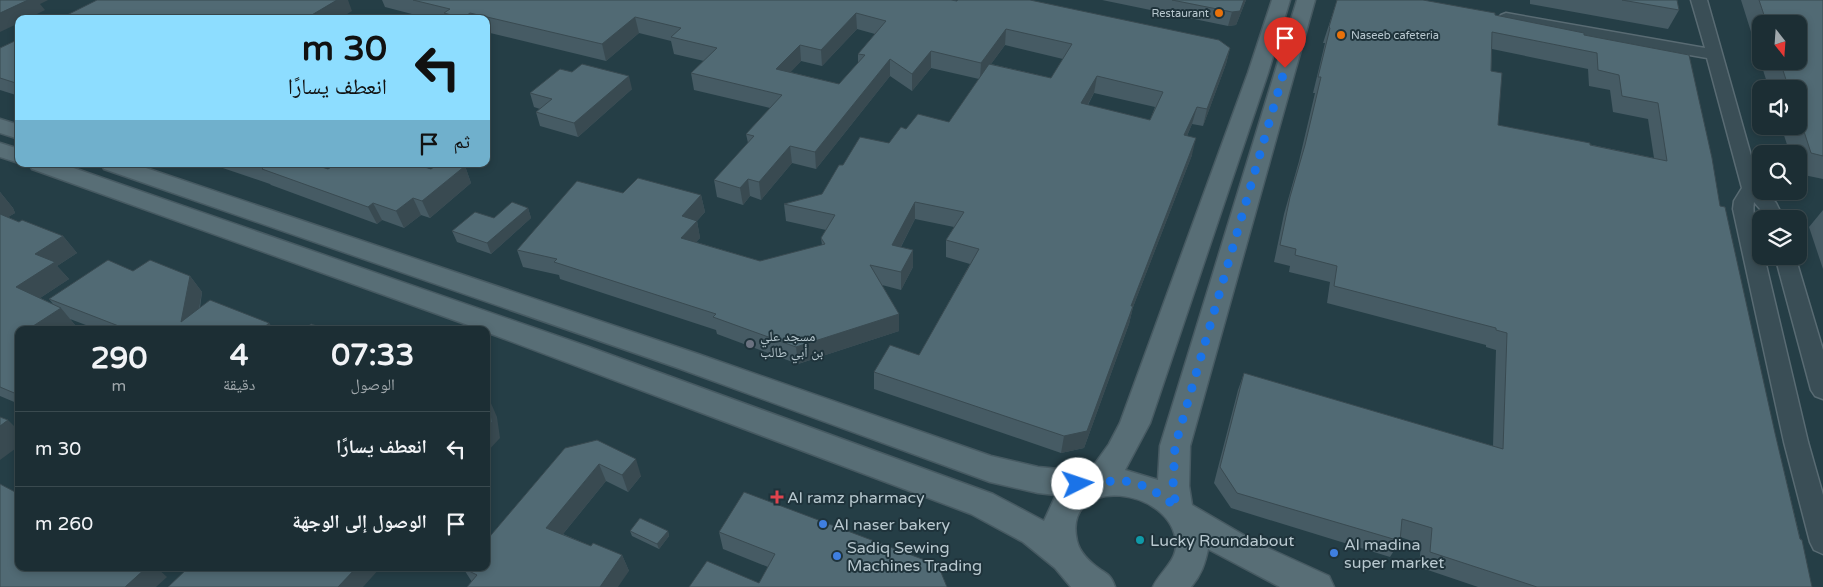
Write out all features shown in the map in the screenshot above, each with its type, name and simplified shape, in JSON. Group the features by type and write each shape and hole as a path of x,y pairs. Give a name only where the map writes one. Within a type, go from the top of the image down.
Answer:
{"main road":[{"path":"1069,569 1059,540 1059,522 1065,506 1076,494 1094,484 1120,453 1135,423 1258,73 1281,0"},
{"path":"1170,587 1181,578 1190,564 1193,548 1190,531 1179,511 1173,486 1175,446 1306,0"},
{"path":"0,126 15,131"},
{"path":"0,150 15,155"},
{"path":"49,167 579,354 973,501 1017,521 1069,569 1098,587"},
{"path":"121,167 697,365 990,469 1038,480 1094,484 1119,481 1140,484 1160,493 1179,511 1236,550 1317,587"}],"street":[{"path":"1699,0 1752,188 1744,201 1744,217 1796,442 1823,542"},
{"path":"1492,15 1715,55"},
{"path":"1762,200 1770,210"},
{"path":"1788,265 1823,390"}],"building":[{"path":"0,0 28,0 0,13"},
{"path":"97,0 337,0 312,15 67,15"},
{"path":"413,0 1030,0 1219,40 1230,48 1207,109 1197,107 1184,135 1196,138 1131,306 1133,306 1087,431 1064,436 874,372 890,345 919,355 979,249 946,240 964,212 915,202 892,245 913,250 901,272 870,265 899,314 796,347 713,317 716,314 554,262 557,259 517,250 577,181 623,193 638,178 701,195 682,216 697,221 681,238 760,261 825,244 821,238 835,215 784,204 822,194 839,165 843,165 860,137 889,143 901,127 906,129 918,114 949,122 989,64 1051,78 1072,44 1006,29 981,63 931,51 912,74 890,59 815,152 790,146 759,182 748,179 740,188 714,180 754,136 746,134 782,95 691,73 717,48 671,37 681,28 635,17 602,44 490,18 490,15 470,13 467,15 452,15 444,13 450,9","holes":["856,13 886,21 858,54 865,55 839,84 776,69 800,45 821,50","1097,76 1163,92 1150,120 1081,103"]},
{"path":"1172,0 1244,0 1240,11 1232,12"},
{"path":"1337,0 1423,0 1495,13 1495,15 1584,33 1584,35 1689,55 1712,158 1720,206 1725,207 1775,433 1812,587 1537,587 1430,552 1432,528 1402,519 1400,541 1237,493 1220,467 1244,373 1503,449 1507,333 1496,330 1496,328 1334,286 1337,266 1295,255 1296,249 1280,245 1290,197 1305,145 1321,77 1318,77","holes":["1492,32 1597,53 1598,70 1619,75 1622,96 1658,103 1667,161 1590,145 1590,143 1498,125 1502,73 1491,71"]},
{"path":"1622,0 1677,0 1679,10"},
{"path":"1759,0 1823,0 1823,156 1811,153 1805,135 1807,135 1807,80 1786,80 1783,70 1808,70 1808,15 1764,15"},
{"path":"15,41 15,83 0,78 0,48"},
{"path":"582,64 629,76 574,123 536,112 552,99 530,93 560,69 572,72"},
{"path":"260,167 322,167 328,169 331,167 425,167 431,169 434,167 464,167 422,201 413,198 396,211 373,203 368,207"},
{"path":"512,202 528,208 487,243 452,231 475,212 494,218"},
{"path":"0,214 19,222 22,220 63,236 35,254 55,262 16,287 61,308 33,326 15,326 15,393 0,387"},
{"path":"108,260 133,271 150,260 190,276 181,322 210,300 269,323 266,326 119,326 49,299"},
{"path":"490,401 492,422 490,424"},
{"path":"0,417 8,420 0,426"},
{"path":"597,440 636,459 622,475 599,464 546,528 591,546 593,543 622,555 600,587 467,587 477,575 469,571 490,571 490,536 565,448"},
{"path":"0,484 15,492 15,571 143,571 125,587 0,587"},
{"path":"744,492 938,565 947,587 689,587 707,561 759,583 775,554 719,532"},
{"path":"640,518 668,531 657,544 630,531"},
{"path":"185,571 353,571 338,587 168,587"}],"place":[{"name":"Restaurant","path":"1219,13"},
{"name":"Naseeb cafeteria","path":"1341,35"},
{"name":"مسجد علي بن أبي طالب","path":"750,344"},
{"name":"Al ramz pharmacy","path":"777,497"},
{"name":"Al naser bakery","path":"823,524"},
{"name":"Lucky Roundabout","path":"1140,540"},
{"name":"Al madina super market","path":"1334,553"},
{"name":"Sadiq Sewing Machines Trading","path":"837,556"}],"route":[{"path":"1078,484 1091,485 1119,481 1140,484 1160,493 1176,507 1173,486 1175,446 1285,68"}]}
